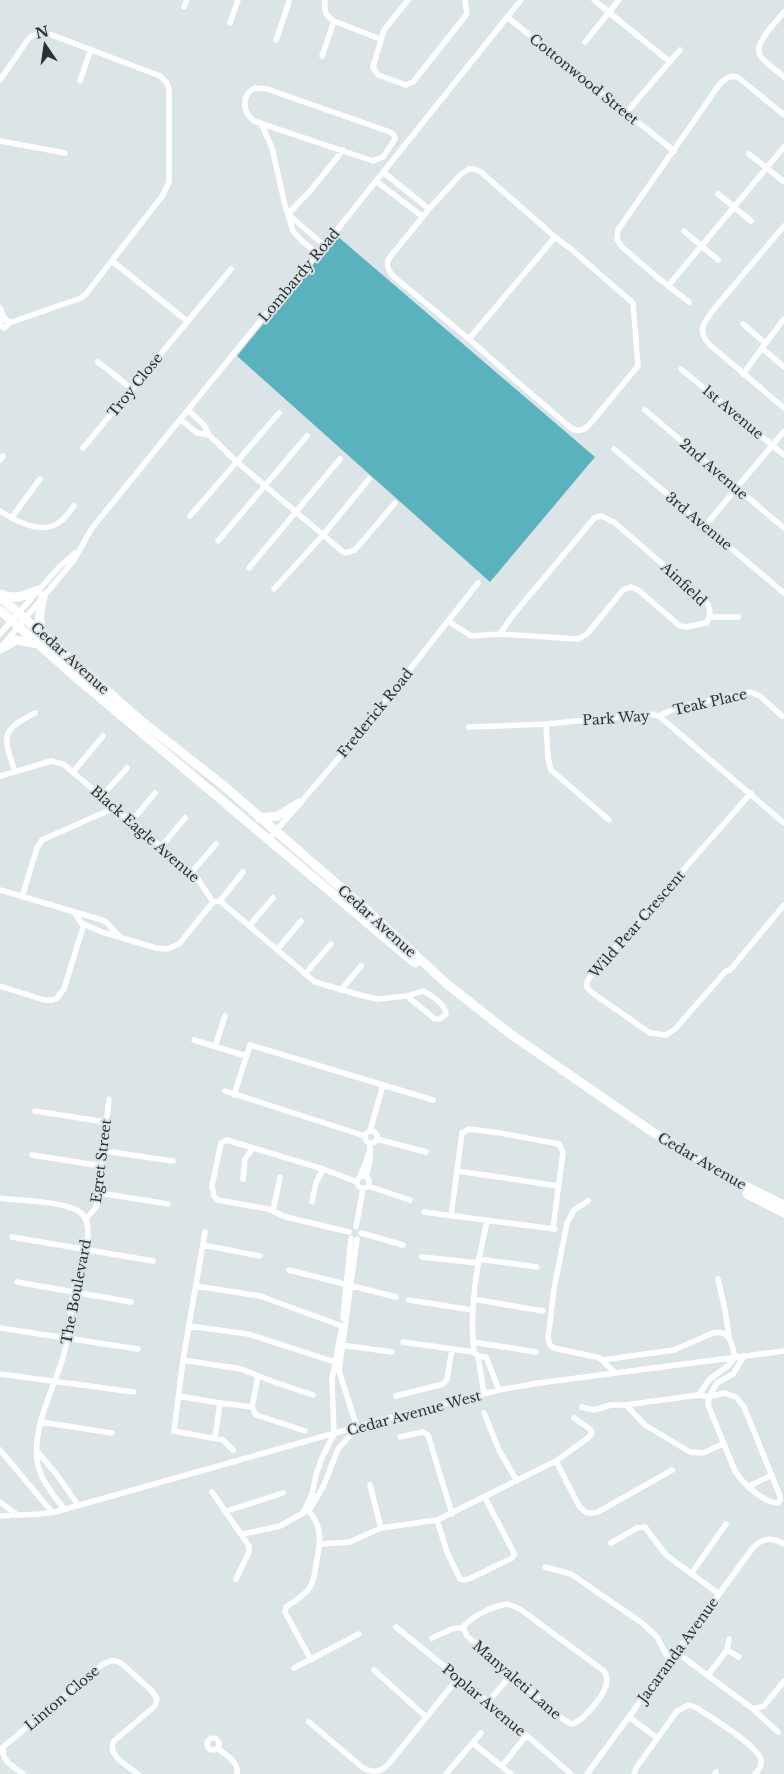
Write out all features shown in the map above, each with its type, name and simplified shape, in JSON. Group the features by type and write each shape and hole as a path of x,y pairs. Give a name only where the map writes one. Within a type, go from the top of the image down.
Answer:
{"main road":[{"path":"0,595 19,598 41,593 39,622 43,634"},
{"name":"Cedar Avenue","path":"0,595 40,644 72,674 369,912 448,984 509,1033 651,1131 746,1187 784,1205"},
{"name":"Cedar Avenue","path":"0,610 43,634 138,719 224,786 259,818 272,836 416,964 511,1040 574,1086 634,1126 732,1186 784,1213"},
{"path":"0,649 16,640 40,644"},
{"path":"259,818 278,816 299,803"}],"street":[{"path":"184,7 187,0"},
{"path":"230,23 238,0"},
{"path":"325,0 324,11 328,17 380,39"},
{"path":"408,0 390,21 380,39 373,64 374,72 378,75 402,84 410,84 467,14 465,0"},
{"name":"Lombardy Road","path":"19,619 60,566 77,552 114,500 325,246 521,0"},
{"path":"594,0 670,62"},
{"path":"585,42 618,0"},
{"path":"276,40 288,1"},
{"path":"784,12 758,48 760,56 784,77"},
{"name":"Cottonwood Street","path":"507,17 674,151"},
{"path":"322,56 334,21"},
{"path":"0,80 26,42 35,34 46,33 160,76 167,83 169,90 169,186 88,292 81,298 21,320 3,324 0,308"},
{"path":"80,81 91,49"},
{"path":"626,113 680,50"},
{"path":"689,302 622,247 616,236 618,230 719,85 729,76 739,78 784,115"},
{"path":"261,88 390,132 395,136 394,142 383,157 376,161 342,150 254,120 248,115 245,98 249,91 261,88"},
{"path":"261,123 272,148 288,214 296,234 318,254"},
{"path":"0,141 45,151 65,153"},
{"path":"668,286 784,147"},
{"path":"288,214 311,190 342,150"},
{"path":"749,154 783,182"},
{"path":"474,169 481,172 625,295 634,306 638,366 586,429 582,431 575,430 521,386 470,339 409,290 388,269 388,260 423,217 464,171 474,169"},
{"path":"384,172 429,209"},
{"path":"376,181 423,217"},
{"path":"718,194 751,221"},
{"path":"288,214 325,246"},
{"path":"784,226 714,309 702,329 706,341 784,408"},
{"path":"684,231 718,260"},
{"path":"470,339 555,237"},
{"path":"112,261 187,321"},
{"name":"Troy Close","path":"83,448 231,268"},
{"path":"743,374 784,319"},
{"path":"743,324 784,367"},
{"path":"98,362 132,389"},
{"name":"1st Avenue","path":"681,369 784,455"},
{"path":"188,410 204,425 209,435 237,462 346,553 355,550 395,503"},
{"name":"2nd Avenue","path":"645,410 784,528"},
{"path":"190,516 279,413"},
{"path":"180,419 197,433 209,435"},
{"path":"705,526 784,431"},
{"path":"218,541 307,436"},
{"name":"3rd Avenue","path":"614,449 784,593"},
{"path":"249,568 340,459"},
{"path":"12,517 40,479"},
{"path":"274,589 323,535 369,479"},
{"path":"0,511 40,528 56,525 74,506"},
{"name":"Ainfield","path":"448,621 470,635 500,634 581,638 587,634 623,590 631,587 638,590 680,626 706,623 710,617 710,610 707,603 614,522 601,516 594,518 513,615 500,634"},
{"name":"Frederick Road","path":"272,836 351,744 478,583"},
{"path":"710,617 738,617"},
{"path":"0,634 19,619"},
{"path":"0,649 19,619"},
{"name":"Teak Place","path":"659,716 678,707 750,692 760,696 782,716"},
{"path":"15,772 6,736 14,724 35,713"},
{"name":"Park Way","path":"469,727 546,724 650,714 659,716 784,823"},
{"path":"546,724 548,758 551,770 609,820"},
{"path":"73,772 103,736"},
{"name":"Black Eagle Avenue","path":"0,776 55,761 63,764 192,872 205,887 213,902"},
{"path":"102,796 127,768"},
{"path":"131,822 155,792"},
{"name":"Wild Pear Crescent","path":"751,793 591,975 587,985 588,990 650,1033 666,1035 675,1029 763,926 784,905"},
{"path":"22,897 37,848 42,840 114,808"},
{"path":"161,847 185,818"},
{"path":"192,872 216,844"},
{"path":"75,913 84,924 120,938 159,949 172,947 182,941 213,902 220,901 243,872"},
{"path":"0,890 105,921 120,938"},
{"path":"249,926 273,898"},
{"path":"220,901 315,982 377,999 408,996 425,991 445,1008 446,1014 440,1019 435,1019 408,996"},
{"path":"277,950 301,921"},
{"path":"0,986 47,1000 57,998 64,989 84,924"},
{"path":"305,974 331,944"},
{"path":"341,990 361,966"},
{"path":"215,1047 225,1016"},
{"path":"194,1040 246,1056"},
{"path":"234,1095 250,1045 433,1100"},
{"path":"365,1136 370,1131 383,1085"},
{"path":"224,1092 365,1136 366,1140 370,1143"},
{"name":"Egret Street","path":"86,1219 96,1206 99,1193 109,1099"},
{"path":"36,1111 106,1122"},
{"path":"424,1212 451,1216 487,1221 555,1229 563,1152 559,1144 500,1132 469,1129 462,1133 451,1216"},
{"path":"370,1131 376,1133 377,1139"},
{"path":"370,1143 377,1139"},
{"path":"377,1139 426,1152"},
{"path":"356,1227 365,1187 369,1180 322,1169 227,1140 221,1143 212,1192 218,1200 273,1211 286,1217 352,1236 360,1237 361,1233"},
{"path":"370,1143 358,1186 410,1200"},
{"path":"243,1179 245,1159 253,1148"},
{"path":"104,1151 173,1161"},
{"path":"32,1155 102,1166"},
{"path":"312,1202 316,1182 322,1169"},
{"path":"457,1171 559,1186"},
{"path":"273,1211 280,1177"},
{"path":"99,1193 168,1204"},
{"name":"The Boulevard","path":"0,1198 67,1206 80,1212 86,1219 88,1229 86,1249 74,1291 68,1340 41,1422 37,1451 37,1462 45,1483 64,1510"},
{"path":"588,1201 574,1210 567,1223 554,1289 548,1338 550,1345 554,1348 596,1356 616,1374"},
{"path":"484,1394 473,1342 472,1310 478,1261 487,1221"},
{"path":"306,1511 316,1475 334,1434 332,1386 341,1345 349,1285 352,1227 356,1227"},
{"path":"356,1227 360,1229 361,1233 403,1245"},
{"path":"205,1232 173,1428 174,1431 215,1438 226,1442 233,1450"},
{"path":"12,1238 153,1261"},
{"path":"203,1245 260,1256"},
{"path":"422,1257 537,1267"},
{"path":"290,1270 396,1297"},
{"path":"698,1395 710,1379 729,1365 735,1357 729,1337 718,1280"},
{"path":"17,1282 132,1302"},
{"path":"341,1345 342,1326 349,1285"},
{"path":"196,1286 260,1296 342,1326"},
{"path":"474,1299 543,1311"},
{"path":"408,1300 472,1310"},
{"path":"189,1326 256,1336 337,1363"},
{"path":"0,1328 68,1340 138,1349"},
{"path":"602,1360 674,1350 713,1333 723,1333 729,1337"},
{"path":"402,1342 452,1349 486,1357 499,1390"},
{"path":"473,1342 536,1352"},
{"path":"341,1345 392,1352"},
{"path":"396,1396 443,1384 452,1349"},
{"name":"Cedar Avenue West","path":"16,1514 40,1514 64,1510 357,1427 499,1390 539,1383 784,1351"},
{"path":"582,1407 594,1410 611,1405 626,1405 698,1395 709,1397 727,1394 736,1397 742,1402 772,1475 780,1496 778,1503 762,1496 735,1471 708,1405 709,1397 717,1383 733,1374 744,1356"},
{"path":"184,1360 241,1369 313,1395"},
{"path":"243,1534 274,1529 306,1511 322,1490 335,1455 343,1442 357,1427 337,1363"},
{"path":"0,1374 134,1392"},
{"path":"258,1376 252,1407 254,1412 259,1416 305,1430"},
{"path":"178,1396 252,1407"},
{"path":"215,1438 220,1403"},
{"path":"626,1405 645,1425 690,1452 703,1453 723,1444"},
{"path":"484,1413 496,1444 517,1481"},
{"path":"320,1544 350,1542 381,1528 437,1520 485,1498 556,1462 591,1434 590,1429 574,1418"},
{"path":"41,1422 112,1433"},
{"path":"400,1437 423,1432 428,1435 452,1514"},
{"path":"0,1450 52,1512"},
{"path":"37,1451 78,1505"},
{"path":"325,1452 335,1455"},
{"path":"556,1462 579,1506 590,1514 598,1512 672,1470"},
{"path":"749,1486 772,1475"},
{"path":"370,1484 381,1528"},
{"path":"314,1486 322,1490"},
{"path":"212,1492 243,1534 250,1549 236,1579"},
{"path":"227,1511 284,1493"},
{"path":"437,1520 447,1552 460,1578 465,1580 471,1578 512,1558 514,1555 485,1498"},
{"path":"0,1502 16,1514"},
{"path":"306,1511 319,1530 320,1544 310,1588 304,1595 285,1609 286,1615 310,1660"},
{"path":"0,1516 16,1514"},
{"path":"691,1574 726,1524"},
{"path":"611,1543 638,1528 645,1527 666,1555 719,1594"},
{"name":"Jacaranda Avenue","path":"587,1774 755,1545 766,1538 784,1544"},
{"path":"545,1567 571,1574 642,1623 657,1637 670,1662"},
{"name":"Manyaleti Lane","path":"503,1605 512,1605 600,1667 606,1674 607,1682 602,1693 583,1718 571,1724 511,1675 470,1639 463,1627 473,1619 503,1605"},
{"name":"Poplar Avenue","path":"396,1627 488,1702 571,1774"},
{"path":"432,1638 452,1629 463,1627"},
{"path":"294,1668 359,1634"},
{"path":"708,1675 727,1650 729,1639"},
{"path":"727,1650 739,1657"},
{"path":"676,1652 753,1709 778,1732"},
{"name":"Linton Close","path":"23,1774 4,1758 2,1754 3,1748 102,1665 111,1660 116,1660 122,1663 152,1691 157,1699 155,1706 114,1741 111,1747 113,1753 138,1774"},
{"path":"374,1670 426,1717"},
{"path":"488,1702 511,1675"},
{"path":"308,1722 354,1762 368,1771 377,1772 387,1766 458,1678"},
{"path":"753,1709 764,1706 784,1681"},
{"path":"634,1774 636,1768 677,1711 686,1706 693,1706 754,1749 761,1760 760,1768 755,1774"},
{"path":"629,1717 657,1738"},
{"path":"446,1774 481,1733"},
{"path":"502,1766 526,1736"},
{"path":"473,1743 511,1774"},
{"path":"217,1748 234,1762 238,1768 238,1774"}],"shaded area":[{"path":"336,235 595,457 490,582 237,356"}]}
